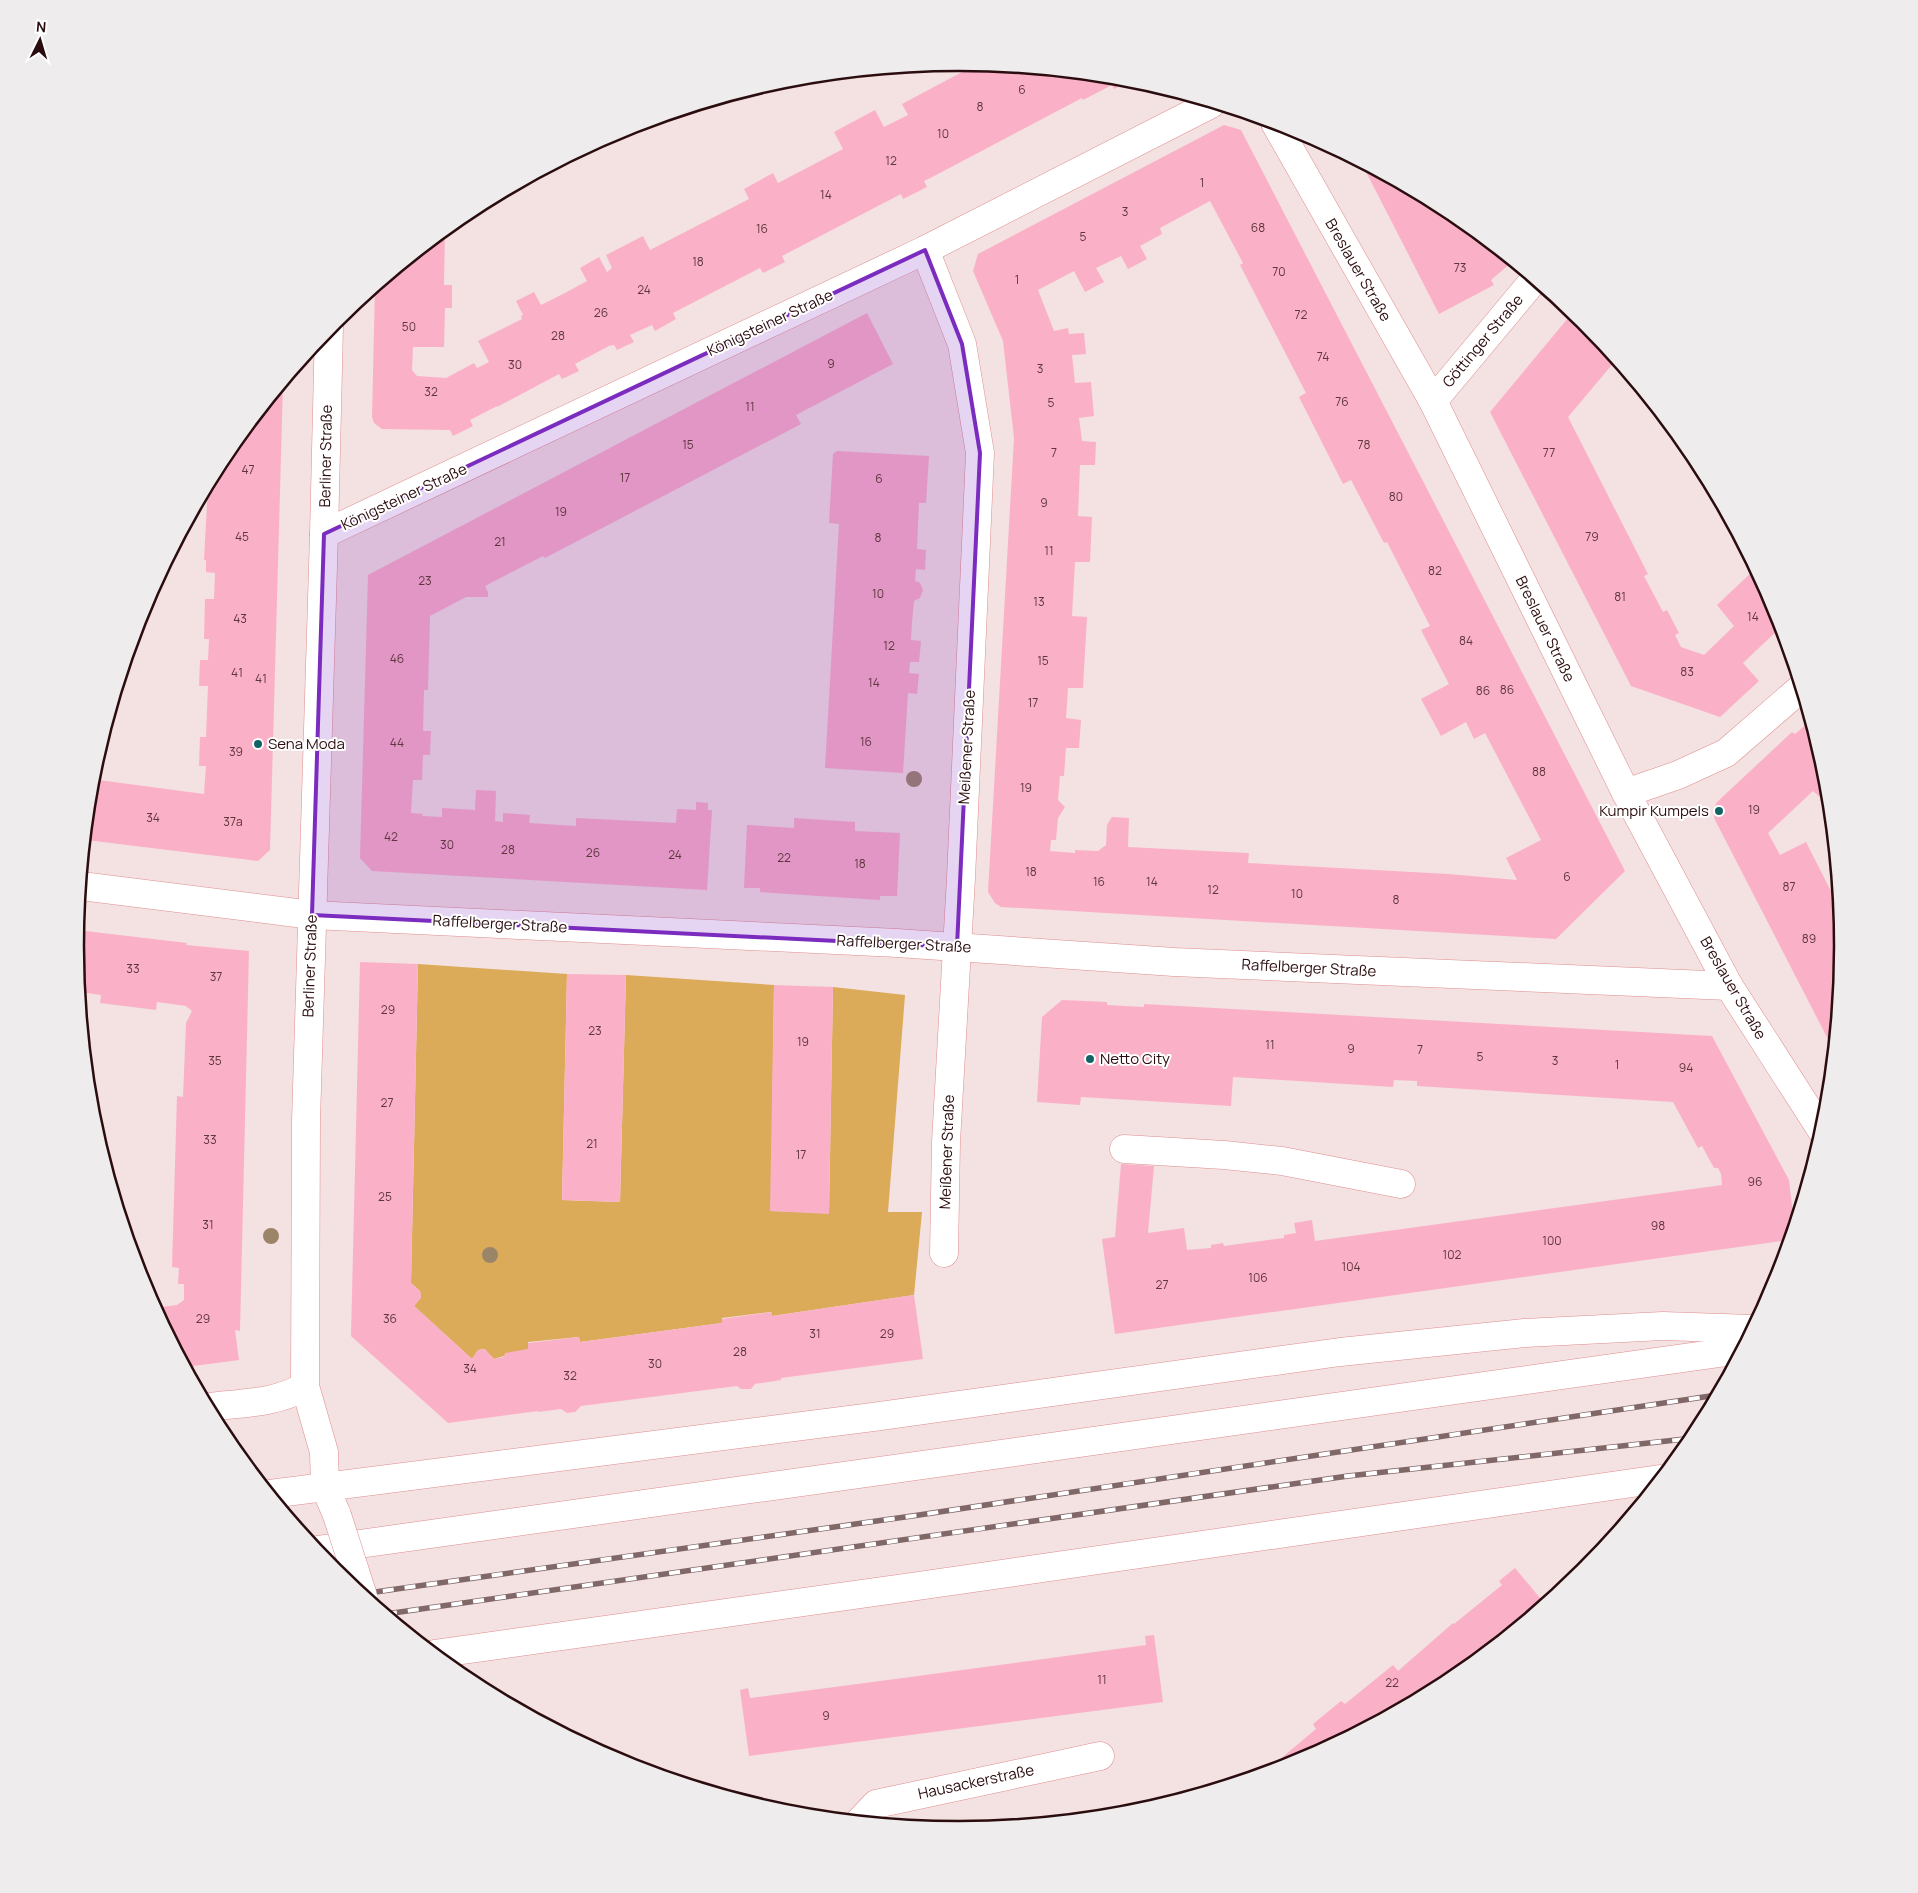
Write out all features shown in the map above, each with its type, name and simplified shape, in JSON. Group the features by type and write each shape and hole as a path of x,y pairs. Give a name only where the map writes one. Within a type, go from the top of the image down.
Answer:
{"main road":[{"name":"Königsteiner Straße","path":"324,534 925,250 1205,107"},
{"name":"Breslauer Straße","path":"1281,133 1432,401 1626,793 1729,986 1816,1122"},
{"name":"Meißener Straße","path":"925,250 962,344 980,454 946,1142 944,1253"},
{"name":"Göttinger Straße","path":"1432,401 1531,284"},
{"name":"Berliner Straße","path":"329,340 306,1121 304,1386 324,1452 325,1487 359,1583"},
{"path":"1626,793 1678,774 1726,753 1796,692"},
{"name":"Raffelberger Straße","path":"86,887 312,915 957,947 1184,962 1729,986"},
{"path":"1124,1149 1282,1160 1401,1184"},
{"path":"276,1493 873,1417 1340,1352 1525,1333 1663,1326 1746,1329"},
{"path":"325,1549 1735,1351"},
{"path":"215,1406 277,1398 292,1394 304,1386"},
{"path":"443,1653 1652,1480"},
{"name":"Hausackerstraße","path":"865,1816 876,1804 1100,1756"}],"highlighted area":[{"path":"925,250 962,344 980,453 957,947 312,915 324,534"}],"shaded area":[{"path":"418,964 567,974 562,1200 620,1202 626,975 774,985 771,1211 829,1213 833,987 905,995 888,1212 922,1212 914,1295 772,1316 771,1312 722,1318 722,1323 580,1342 579,1337 528,1342 528,1349 494,1359 484,1349 478,1350 472,1359 414,1306 421,1297 420,1291 411,1283"}],"building":[{"path":"964,71 1016,73 1112,85 1083,100 1082,98 924,181 927,187 903,199 901,194 782,256 785,262 763,273 760,268 673,313 676,319 655,331 652,325 630,335 634,342 617,350 614,345 609,346 575,364 579,371 562,379 559,374 470,420 473,426 453,436 450,430 382,429 374,423 372,417 375,295 445,239 444,285 452,285 452,308 445,308 444,347 413,347 412,370 417,376 446,378 474,363 477,368 489,362 478,341 522,319 521,316 523,315 516,301 534,292 541,305 563,294 587,281 580,268 599,257 607,272 612,268 606,255 643,236 650,250 749,199 744,189 773,173 778,183 843,149 834,132 875,110 884,127 908,115 902,104"},
{"path":"1224,125 1241,130 1625,871 1556,939 1001,907 995,903 988,892 1014,438 1003,341 973,271 978,254","holes":["1210,201 1243,263 1240,265 1306,393 1299,397 1343,484 1351,480 1384,543 1387,542 1430,626 1421,630 1449,684 1421,699 1441,736 1466,722 1474,739 1485,733 1541,840 1506,858 1517,880 1448,874 1248,863 1249,853 1128,847 1129,818 1112,817 1107,825 1106,845 1098,851 1075,850 1075,853 1050,851 1051,840 1056,840 1058,818 1065,807 1058,800 1060,776 1064,776 1066,748 1079,748 1081,720 1066,718 1068,688 1083,688 1087,617 1072,616 1075,562 1090,562 1092,517 1078,516 1080,465 1095,465 1096,442 1082,441 1079,418 1094,416 1091,382 1075,383 1072,355 1086,354 1084,333 1069,334 1068,328 1054,331 1038,290 1074,271 1085,292 1104,282 1096,268 1121,256 1128,269 1147,259 1140,246 1162,234 1160,228"]},
{"path":"1367,173 1397,189 1445,219 1508,265 1491,280 1494,285 1439,314"},
{"path":"867,313 893,364 796,415 801,424 545,558 543,556 485,586 488,597 466,597 430,616 428,690 424,690 423,731 431,731 430,755 423,755 422,780 413,780 411,813 423,814 422,816 442,817 442,808 475,810 476,790 496,791 495,821 503,822 503,813 530,815 529,823 576,826 576,818 676,823 677,809 696,810 696,802 708,803 708,810 712,810 707,890 372,871 360,858 368,575"},
{"path":"1568,318 1612,364 1568,417 1648,574 1644,576 1663,612 1667,610 1679,633 1675,635 1681,647 1704,655 1734,626 1717,605 1750,573 1776,632 1743,663 1759,681 1720,717 1631,686 1490,412"},
{"path":"283,392 270,850 258,861 90,841 100,780 204,794 206,766 199,766 200,737 206,737 208,686 199,686 200,660 208,660 209,639 204,639 205,599 214,599 215,573 206,572 206,560 204,560 207,499 231,460"},
{"path":"837,451 929,456 926,503 919,503 917,549 926,550 925,570 916,569 915,581 920,583 923,590 920,598 914,601 911,640 921,641 919,662 910,662 909,673 919,674 917,694 908,693 903,773 825,768 839,524 829,523 833,454"},
{"path":"1805,725 1821,798 1813,791 1768,833 1780,855 1806,842 1832,894 1834,946 1829,1041 1714,818 1716,803 1792,732 1795,734"},
{"path":"794,818 855,822 855,831 900,833 897,896 880,896 880,900 760,892 760,888 744,888 747,825 794,828"},
{"path":"85,931 187,943 186,945 249,951 240,1331 235,1330 239,1360 191,1366 162,1307 177,1305 184,1300 184,1284 178,1284 179,1268 172,1267 177,1096 183,1097 186,1023 192,1011 186,1006 157,1002 156,1010 100,1003 101,995 86,993"},
{"path":"360,962 418,964 411,1283 420,1291 421,1298 414,1306 472,1359 478,1350 485,1349 494,1359 504,1357 505,1353 528,1349 528,1343 579,1337 580,1342 722,1323 722,1319 772,1312 772,1316 914,1295 923,1359 781,1378 781,1380 755,1384 751,1389 741,1389 737,1386 581,1406 575,1412 567,1413 561,1409 448,1423 351,1336"},
{"path":"567,974 626,975 620,1202 562,1200"},
{"path":"774,985 833,987 829,1214 770,1211"},
{"path":"1062,1000 1107,1002 1107,1005 1144,1007 1144,1004 1712,1036 1789,1180 1793,1212 1783,1241 1115,1334 1102,1239 1115,1237 1121,1164 1154,1166 1148,1233 1184,1228 1187,1250 1211,1248 1211,1245 1223,1243 1224,1246 1284,1238 1284,1235 1296,1233 1294,1223 1312,1220 1315,1241 1722,1185 1721,1174 1718,1168 1714,1168 1702,1146 1698,1148 1673,1102 1417,1086 1417,1081 1394,1080 1393,1087 1233,1077 1231,1106 1081,1097 1080,1105 1037,1102 1042,1017"},
{"path":"1515,1568 1541,1600 1492,1641 1445,1674 1397,1704 1346,1731 1279,1760 1316,1729 1313,1724 1341,1701 1345,1704 1393,1665 1398,1671 1453,1623 1502,1585 1499,1581"},
{"path":"1154,1635 1163,1702 749,1756 740,1690 748,1688 750,1698 903,1678 1146,1645 1145,1636"}],"railway":[{"path":"369,1593 919,1515 1710,1396"},
{"path":"392,1613 1348,1476 1682,1439"}],"place":[{"name":"Sena Moda","path":"258,744"},
{"name":"Kumpir Kumpels","path":"1719,811"},
{"name":"Netto City","path":"1090,1059"}]}
